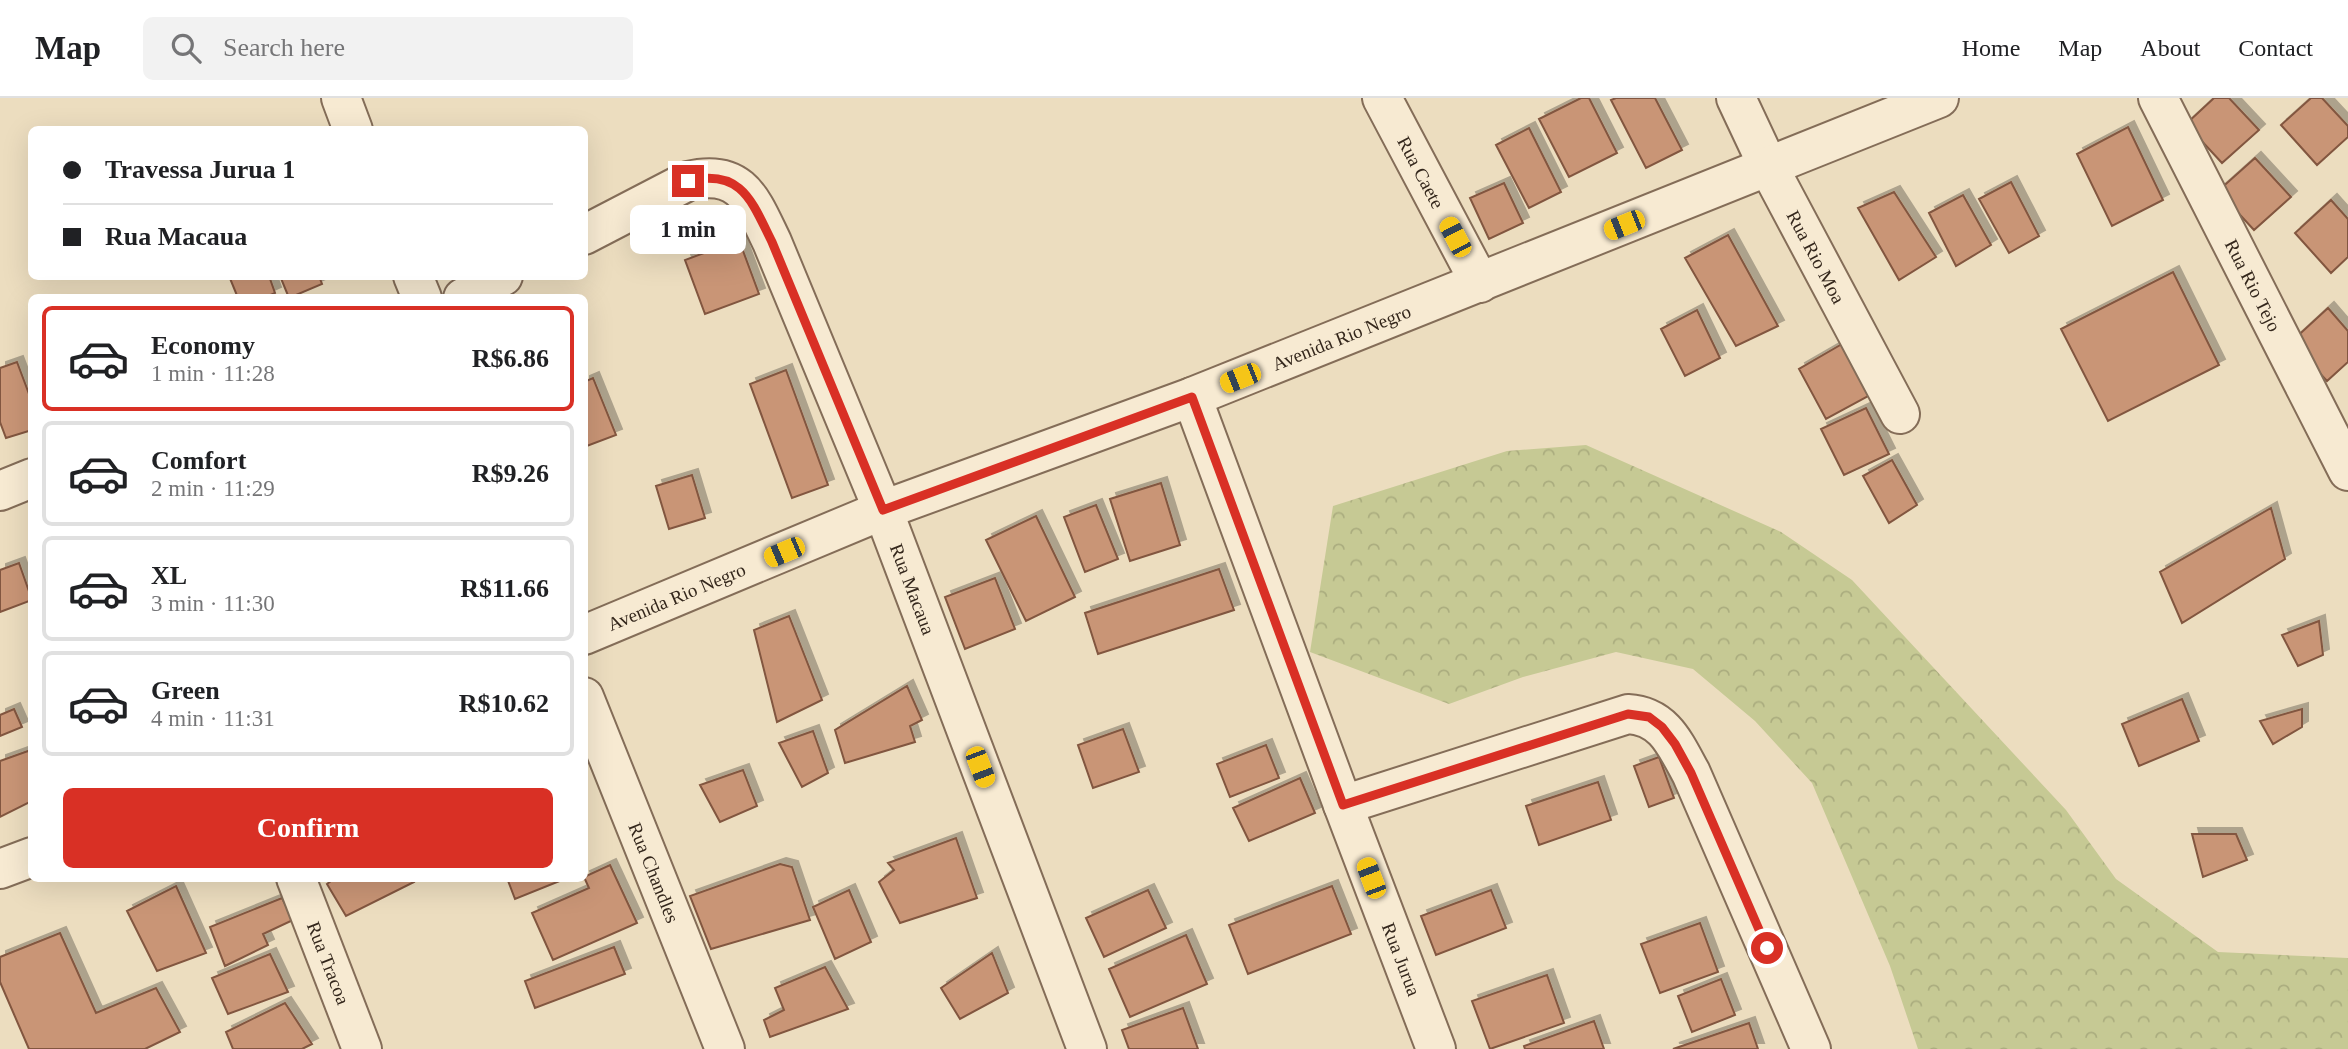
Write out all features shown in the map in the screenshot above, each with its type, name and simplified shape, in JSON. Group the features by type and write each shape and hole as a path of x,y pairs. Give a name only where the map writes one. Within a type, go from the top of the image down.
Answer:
{"street":[{"path":"341,98 352,126"},
{"name":"Rua Caete","path":"1382,98 1480,283"},
{"name":"Rua Rio Moa","path":"1736,98 1768,166 1900,414"},
{"name":"Avenida Rio Negro","path":"588,633 883,510 1192,397 1939,98"},
{"name":"Rua Rio Tejo","path":"2158,98 2348,471"},
{"name":"Rua Macaua","path":"588,232 688,181 703,177 730,181 739,186 751,200 772,242 883,510 1087,1049"},
{"path":"470,294 496,280"},
{"name":"Rua Jurua","path":"1192,397 1343,805 1437,1049"},
{"path":"0,491 28,480"},
{"name":"Rua Chandles","path":"588,707 725,1049"},
{"path":"1343,805 1628,714 1649,717 1662,727 1691,773 1811,1049"},
{"path":"0,869 28,858"},
{"name":"Rua Tracoa","path":"298,882 362,1049"}],"green space":[{"path":"1586,445 1781,532 1852,580 2066,810 2116,879 2218,952 2348,958 2348,1049 1918,1049 1890,966 1812,783 1755,721 1693,669 1616,652 1523,677 1449,704 1310,652 1333,506 1507,451"}],"building":[{"path":"1581,98 1589,98 1617,153 1569,177 1539,119"},
{"path":"1655,98 1682,150 1646,168 1611,100"},
{"path":"2214,98 2229,98 2259,130 2222,163 2186,124"},
{"path":"2311,98 2322,98 2348,126 2348,137 2317,165 2281,125"},
{"path":"2128,127 2163,200 2112,226 2077,154"},
{"path":"1529,128 1561,192 1529,208 1496,145"},
{"path":"2255,158 2291,197 2254,230 2218,191"},
{"path":"2011,182 2039,236 2009,253 1979,199"},
{"path":"1504,183 1523,223 1489,239 1470,198"},
{"path":"1894,192 1936,257 1899,280 1858,208"},
{"path":"1963,195 1991,245 1956,266 1929,213"},
{"path":"2331,200 2348,219 2348,257 2331,273 2295,233"},
{"path":"1728,235 1778,326 1736,346 1685,258"},
{"path":"739,240 759,294 705,314 685,260"},
{"path":"2173,272 2219,365 2108,421 2061,329"},
{"path":"231,280 270,280 275,293 273,294 236,294"},
{"path":"282,280 320,280 322,284 298,294 287,294"},
{"path":"2328,308 2348,331 2348,362 2327,381 2291,342"},
{"path":"1697,310 1720,358 1685,376 1661,329"},
{"path":"1842,344 1874,393 1826,419 1799,369"},
{"path":"17,362 28,391 28,431 6,438 0,422 0,368"},
{"path":"786,370 828,485 792,498 750,384"},
{"path":"593,378 616,435 588,446 588,380"},
{"path":"1866,408 1889,454 1844,475 1821,429"},
{"path":"1892,460 1917,505 1889,523 1863,476"},
{"path":"692,475 705,518 669,529 656,486"},
{"path":"1161,483 1180,545 1130,561 1110,499"},
{"path":"1096,505 1118,559 1085,572 1064,517"},
{"path":"2271,508 2285,559 2182,623 2160,572"},
{"path":"1036,516 1075,597 1026,621 986,540"},
{"path":"19,563 28,589 28,602 0,612 0,570"},
{"path":"1219,569 1234,610 1098,654 1085,613"},
{"path":"995,578 1015,629 965,649 945,597"},
{"path":"789,616 822,700 777,722 754,630"},
{"path":"2319,621 2323,655 2298,666 2282,635"},
{"path":"907,686 922,720 910,726 915,742 845,763 835,730"},
{"path":"2182,699 2199,741 2139,766 2122,724"},
{"path":"14,709 22,727 0,736 0,715"},
{"path":"2302,709 2302,727 2273,744 2260,721"},
{"path":"1123,729 1139,772 1093,788 1078,745"},
{"path":"813,731 828,773 802,787 779,743"},
{"path":"1266,745 1279,778 1230,797 1217,764"},
{"path":"28,751 28,803 0,817 0,761"},
{"path":"1659,757 1674,798 1649,807 1634,766"},
{"path":"743,770 757,806 720,822 700,785"},
{"path":"1300,778 1315,813 1249,841 1233,808"},
{"path":"1598,782 1611,820 1539,845 1526,806"},
{"path":"2192,834 2236,834 2247,860 2203,877"},
{"path":"956,838 977,898 900,923 879,882 894,870 888,863"},
{"path":"780,864 792,867 810,920 711,949 690,896"},
{"path":"610,865 637,923 553,960 532,913 589,888 586,882 588,875"},
{"path":"330,882 414,882 346,916 327,884"},
{"path":"509,882 557,882 515,899"},
{"path":"176,886 206,953 157,971 127,911"},
{"path":"1332,886 1351,934 1248,974 1229,925"},
{"path":"849,890 871,942 835,959 813,907"},
{"path":"1148,890 1166,928 1104,957 1086,918"},
{"path":"1491,890 1506,928 1436,955 1421,916"},
{"path":"282,898 293,920 263,934 268,945 225,966 210,927"},
{"path":"1700,923 1718,972 1660,993 1641,944"},
{"path":"60,933 96,1013 156,988 180,1032 145,1049 29,1049 0,982 0,957"},
{"path":"1186,935 1207,984 1130,1017 1109,969"},
{"path":"614,947 625,974 535,1008 525,981"},
{"path":"992,953 1008,993 960,1019 941,988"},
{"path":"270,954 288,992 228,1014 212,978"},
{"path":"825,967 848,1009 770,1037 764,1020 784,1010 775,988"},
{"path":"1547,975 1564,1023 1490,1049 1472,1001"},
{"path":"1721,979 1735,1015 1692,1032 1678,996"},
{"path":"285,1003 312,1044 302,1049 233,1049 226,1032"},
{"path":"1183,1008 1198,1049 1129,1049 1122,1030"},
{"path":"1594,1021 1604,1049 1525,1049 1524,1046"},
{"path":"1749,1023 1758,1049 1673,1049"}],"route":[{"path":"688,181 703,177 730,181 739,186 751,200 772,242 883,510 1192,397 1343,805 1628,714 1649,717 1662,727 1675,744 1691,773 1767,948"}]}
